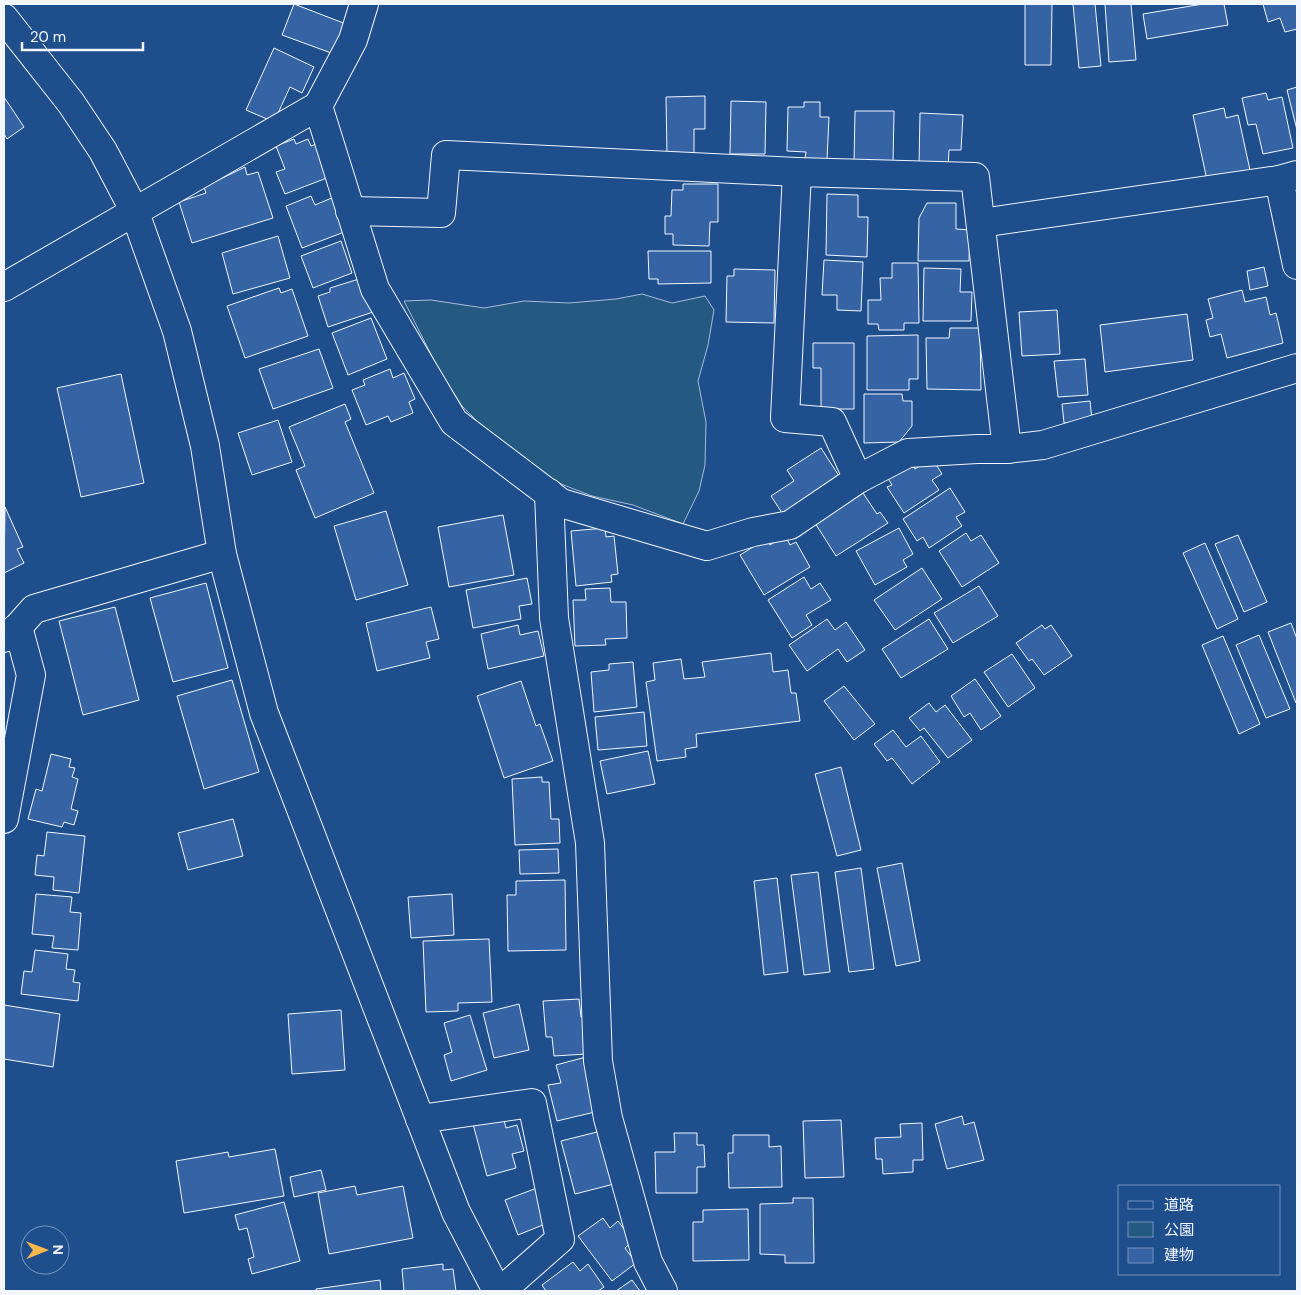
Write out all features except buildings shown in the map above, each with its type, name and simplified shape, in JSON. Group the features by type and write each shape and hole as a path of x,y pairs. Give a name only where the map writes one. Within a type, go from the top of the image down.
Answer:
{"street":[{"path":"4,287 134,210 318,106 353,40 364,4"},
{"path":"4,18 71,103 103,151 134,210 177,332 205,446 222,554 264,714 456,1212 497,1291"},
{"path":"318,106 375,289 454,422 562,503 707,546 753,532 790,525 858,479 908,453 1007,449 1043,445 1297,368"},
{"path":"350,211 441,213 446,155 797,172 975,177 1007,449"},
{"path":"797,172 785,418 832,422 858,479"},
{"path":"981,223 1288,177 1297,265"},
{"path":"548,493 554,618 590,843 598,1061 608,1118 648,1262 663,1291"},
{"path":"4,819 31,676 11,633 34,609 222,554"},
{"path":"420,1119 532,1103 560,1239 501,1291"}],"green space":[{"path":"642,294 672,303 705,296 714,310 708,345 698,381 706,422 705,465 699,491 683,524 633,505 592,496 548,479 497,441 462,406 440,372 404,301 431,300 484,308 524,301 569,303 616,299"}]}
